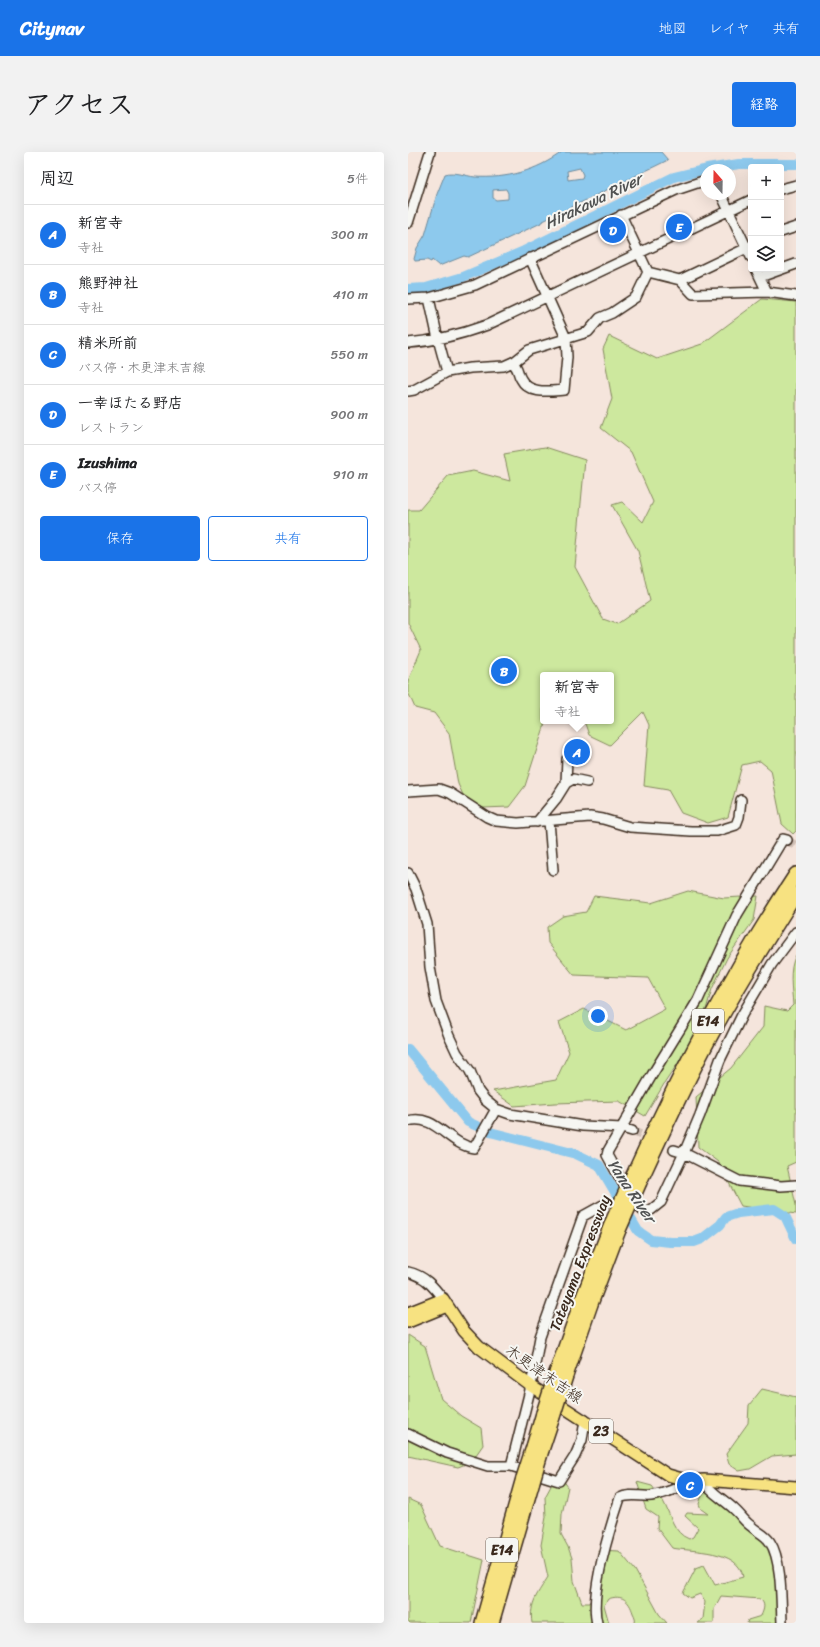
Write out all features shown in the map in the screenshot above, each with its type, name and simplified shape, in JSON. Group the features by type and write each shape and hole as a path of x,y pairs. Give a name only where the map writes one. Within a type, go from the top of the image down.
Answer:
{"highway":[{"name":"Tateyama Expressway","path":"482,1623 561,1374 586,1303 616,1226 637,1178 663,1109 703,1030 750,946 796,874"},
{"name":"Tateyama Expressway","path":"637,1178 712,1035 759,951 796,894"},
{"name":"Tateyama Expressway","path":"492,1623 528,1479"}],"main road":[{"name":"木更津末吉線","path":"445,1303 464,1331 478,1347 531,1386 668,1475 690,1481 702,1480 796,1487"},
{"path":"408,1313 445,1303"},
{"path":"408,1322 445,1303"}],"street":[{"path":"408,223 430,152"},
{"path":"408,299 429,298 475,285 621,215 676,190 700,182"},
{"path":"784,188 796,185"},
{"path":"724,200 748,245"},
{"path":"408,343 460,334 487,325 748,201"},
{"path":"621,215 648,272"},
{"path":"784,231 796,227"},
{"path":"680,280 748,247"},
{"path":"512,363 518,370 520,378 531,390 564,390 567,357 566,338 530,258"},
{"path":"767,292 758,273 796,264"},
{"path":"648,272 680,280 693,294 767,292 796,296"},
{"path":"408,391 414,390 447,372 470,368 504,366 512,363 529,350 543,347 566,338 588,332 600,318 612,313 636,297 648,272"},
{"path":"429,298 447,372"},
{"path":"566,783 567,759"},
{"path":"537,822 556,799 566,783 573,779 587,782"},
{"path":"408,791 439,789 450,793 487,817 496,821 518,823 590,817 603,819 630,827 717,831 736,825 739,817 741,800"},
{"path":"549,821 553,870"},
{"path":"787,840 783,839 754,885 728,934 698,1000 607,1155 636,1203 642,1210 651,1210 661,1202 684,1154 727,1043 765,975 796,932"},
{"path":"408,873 416,889 427,924 430,967 434,992 449,1036 457,1053 470,1071 478,1091 494,1112 583,1126 622,1128 632,1131"},
{"path":"408,1121 419,1119 429,1122 465,1146 474,1148 494,1112"},
{"path":"674,1150 739,1181 781,1186 796,1185"},
{"path":"511,1466 531,1386 540,1337 584,1216 603,1205"},
{"path":"408,1272 425,1278 433,1285 445,1303"},
{"path":"408,1434 447,1453 488,1466 511,1466 559,1481 575,1456 582,1440 585,1420"},
{"path":"702,1480 710,1491 727,1502 750,1526 770,1541 775,1554 780,1586 782,1623"},
{"path":"597,1623 595,1598 597,1583 620,1498 624,1496 650,1496 670,1492 690,1481"}],"green space":[{"path":"762,299 796,302 796,831 793,834 782,824 771,770 760,761 742,765 728,817 708,823 681,813 668,790 644,786 649,725 643,712 610,745 589,735 585,724 614,724 614,672 540,672 540,724 545,724 525,786 509,807 483,808 464,797 458,784 449,733 434,713 415,708 408,692 408,681 421,650 408,623 408,510 419,510 448,476 473,471 510,481 504,454 545,447 585,460 575,567 603,619 617,624 650,601 638,551 612,505 622,502 643,522 653,502 631,452 601,428 612,399 603,349 609,336 657,359 702,344"},
{"path":"688,891 724,898 758,896 754,920 727,958 712,989 700,1030 664,1084 645,1116 619,1101 514,1106 493,1091 556,1080 569,1052 559,1022 584,1009 626,1030 665,1009 648,978 574,975 548,943 547,927 563,916 586,912 594,896 651,903"},
{"path":"796,955 796,1162 787,1166 796,1205 796,1214 741,1206 718,1162 698,1147 696,1097 731,1068 763,1027 764,1006 787,1011 793,1005 791,973"},
{"path":"408,1335 425,1346 441,1399 461,1416 481,1428 483,1445 471,1462 458,1467 408,1456"},
{"path":"762,1389 796,1397 796,1454 772,1456 750,1469 739,1471 729,1464 726,1454 748,1423 749,1405"},
{"path":"558,1473 568,1487 562,1514 561,1534 572,1558 574,1581 582,1603 589,1603 603,1578 598,1550 619,1551 635,1570 659,1614 667,1623 635,1623 635,1618 627,1602 624,1599 617,1597 608,1599 604,1605 609,1623 597,1623 591,1621 591,1623 532,1623 531,1616 535,1598 548,1577 541,1545 546,1517 545,1497"},
{"path":"637,1482 652,1486 663,1501 676,1528 689,1539 693,1537 698,1528 685,1516 687,1513 708,1514 701,1509 699,1504 702,1495 707,1491 765,1533 777,1579 779,1623 747,1623 748,1620 761,1616 764,1607 760,1599 721,1596 714,1609 714,1623 698,1623 703,1619 705,1602 700,1594 690,1598 683,1593 696,1568 704,1565 715,1585 743,1577 740,1568 733,1561 714,1554 672,1548 657,1528 658,1517 646,1509"},
{"path":"408,1499 421,1505 440,1546 484,1560 471,1623 408,1623"}],"water":[{"path":"562,152 661,152 668,160 541,223 468,257 464,256 439,266 432,260 431,262 427,260 415,261 414,259 417,248 425,235 437,194 445,174 456,173 475,177 498,177 531,169 552,159","holes":["580,168 583,175 582,178 568,180 567,171","506,189 508,199 496,200 493,198 493,190"]}],"waterway":[{"name":"Hirakawa River","path":"408,289 426,288 463,277 524,251 674,177 707,169 739,164 796,164"},
{"name":"Yana River","path":"408,1049 468,1122 490,1132 576,1154 599,1165 638,1231 651,1240 694,1242 702,1239 720,1225 726,1217 738,1213 774,1209 785,1216 796,1239"}],"tunnel":[{"path":"787,840 796,846"},
{"path":"632,1131 674,1150"}],"place":[{"name":"Izushima","path":"679,227"},
{"name":"一幸ほたる野店","path":"613,230"},
{"name":"熊野神社","path":"504,671"},
{"name":"新宮寺","path":"577,752"},
{"name":"精米所前","path":"690,1485"}]}
